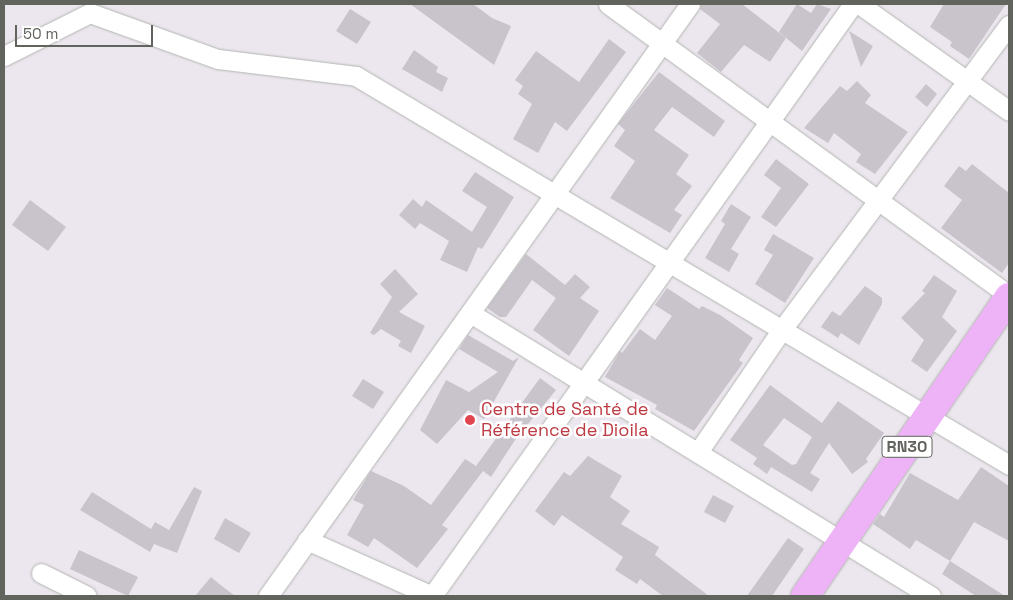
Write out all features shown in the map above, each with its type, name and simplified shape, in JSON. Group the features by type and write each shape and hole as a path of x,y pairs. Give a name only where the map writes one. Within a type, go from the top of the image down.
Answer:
{"main road":[{"name":"RN30","path":"805,596 1009,296"}],"street":[{"path":"608,4 1009,296"},
{"path":"268,596 690,4"},
{"path":"307,540 432,596 853,4"},
{"path":"859,4 1009,111"},
{"path":"4,56 90,13 218,58 356,76 783,328 1009,465"},
{"path":"698,452 783,328 1009,25"},
{"path":"470,313 585,381 931,596"},
{"path":"41,572 88,596"}],"building":[{"path":"410,4 473,4 492,18 511,26 494,65"},
{"path":"701,4 742,4 786,38 770,62 744,45 721,72 697,53 720,24 700,9"},
{"path":"797,4 811,13 817,4 831,9 802,51 779,32"},
{"path":"944,4 1006,4 969,59 950,46 952,42 930,27"},
{"path":"350,9 371,22 357,44 336,31"},
{"path":"849,31 873,46 861,67"},
{"path":"609,39 626,52 567,131 555,122 538,153 513,139 532,104 518,94 523,86 515,80 536,51 579,82"},
{"path":"414,50 438,67 436,72 448,78 442,92 402,69"},
{"path":"659,72 725,121 714,137 672,107 654,130 689,155 676,174 692,186 674,210 682,215 670,233 610,198 635,161 614,146 625,130 618,124"},
{"path":"857,81 871,95 865,103 908,132 875,174 856,162 861,154 834,133 828,143 804,128 840,86 847,91"},
{"path":"926,84 937,94 927,107 915,97"},
{"path":"776,159 809,184 776,227 761,217 781,188 764,175"},
{"path":"972,164 1009,193 1009,263 1002,273 941,228 962,200 944,186 959,166 966,171"},
{"path":"475,172 514,197 482,249 478,247 467,272 440,260 449,241 420,223 415,229 399,215 413,199 422,207 426,200 472,232 487,207 462,191"},
{"path":"30,200 66,227 48,251 12,225"},
{"path":"731,204 751,217 731,249 739,254 729,272 705,258 725,224 721,221"},
{"path":"773,234 814,258 785,303 755,284 773,255 764,250"},
{"path":"526,254 565,285 575,274 590,287 580,298 599,311 569,356 533,330 556,298 532,280 506,317 500,317 487,308"},
{"path":"395,269 418,294 399,312 425,326 411,353 398,346 401,341 381,329 374,335 370,333 392,297 380,284"},
{"path":"934,275 957,291 942,317 957,331 927,372 911,361 924,340 901,318 925,293 922,291"},
{"path":"865,286 882,298 882,304 859,345 841,333 838,338 821,327 832,311 840,316"},
{"path":"667,288 699,309 702,306 720,315 753,338 739,360 743,363 694,431 655,409 657,405 605,377 620,351 622,353 640,329 655,340 672,316 655,305"},
{"path":"468,335 513,361 519,357 484,419 468,410 437,444 420,430 446,380 469,392 498,372 459,349"},
{"path":"540,378 556,390 515,440 491,477 483,471 442,525 448,529 417,568 374,538 368,547 347,535 364,505 353,500 371,471 404,486 431,505 465,459 476,466"},
{"path":"363,379 384,392 373,409 352,396"},
{"path":"770,385 822,423 838,401 884,433 866,459 868,462 852,474 829,443 810,473 820,479 812,492 771,467 767,474 753,464 757,458 730,440","holes":["784,418 812,437 796,464 792,465 763,445"]},
{"path":"588,456 622,476 610,497 630,511 621,524 659,547 655,555 709,596 663,596 640,579 637,584 615,570 623,557 562,515 554,526 535,511 564,472 570,476"},
{"path":"981,467 1009,486 1009,541 974,522 950,561 916,540 910,549 873,524 880,514 884,517 910,473 958,500"},
{"path":"194,487 202,491 177,553 154,544 150,552 80,510 92,492 151,529 155,522 169,530"},
{"path":"713,495 734,506 725,523 704,512"},
{"path":"225,518 251,533 239,553 214,539"},
{"path":"788,538 804,549 772,596 747,596"},
{"path":"79,550 138,577 128,596 70,569"},
{"path":"950,561 1005,596 976,596 942,574"},
{"path":"211,577 218,583 235,596 195,596"}],"place":[{"name":"Centre de Santé de Référence de Dioila","path":"470,420"}]}
